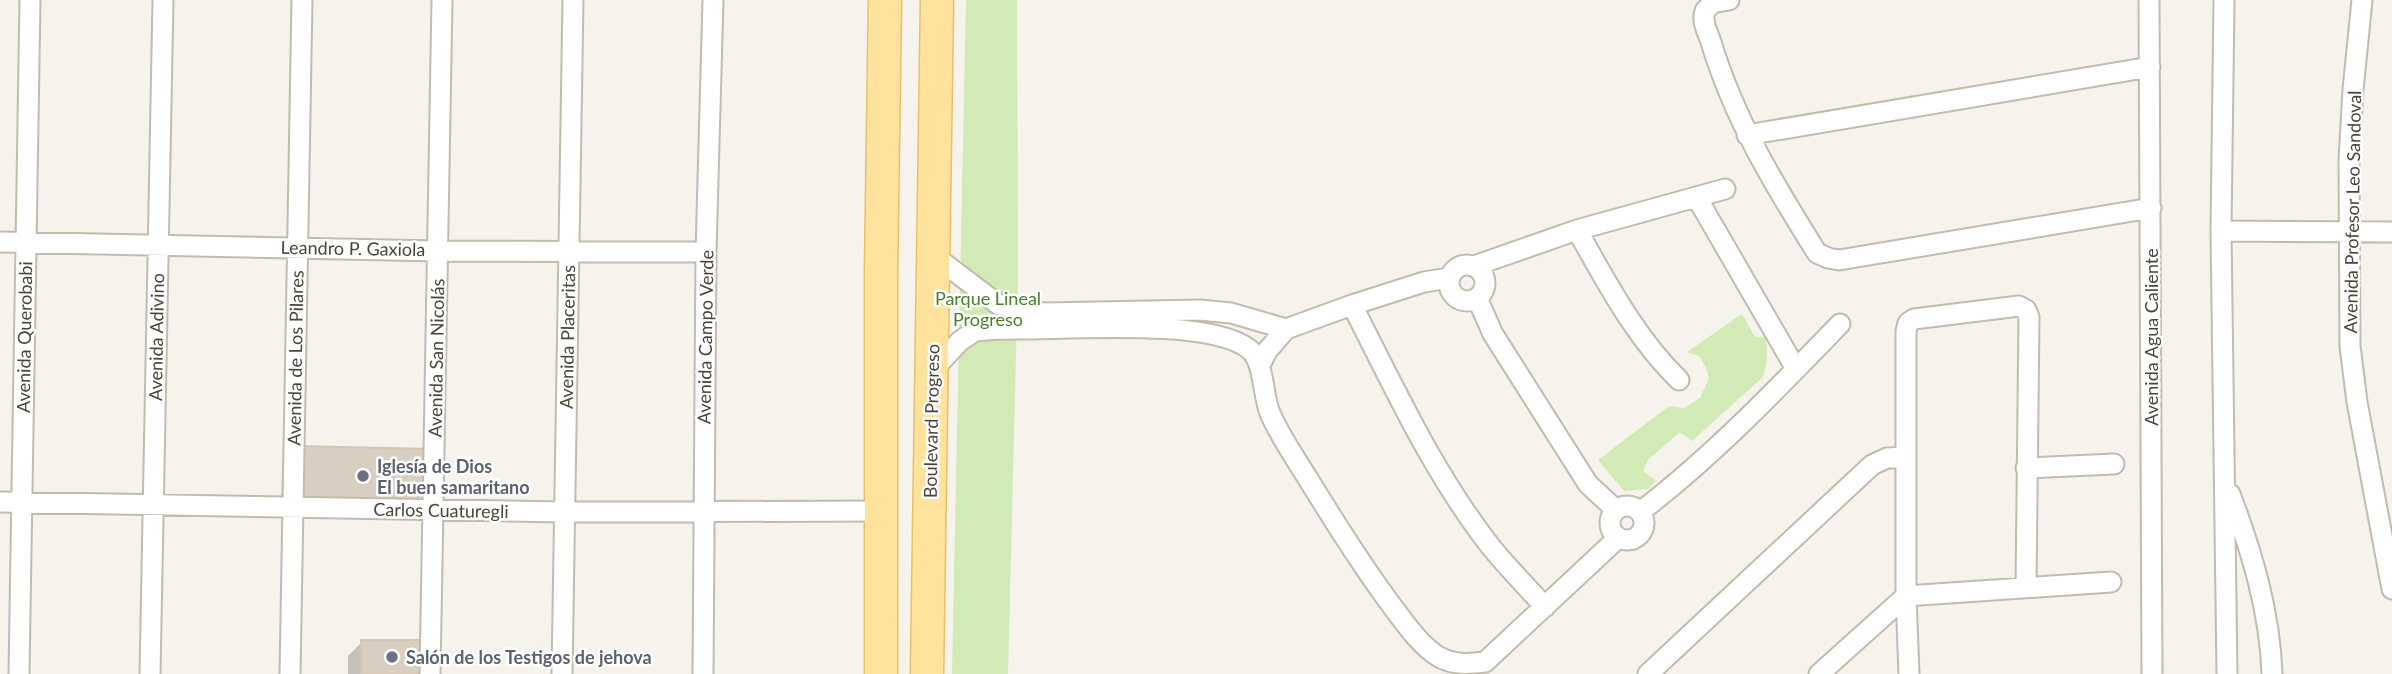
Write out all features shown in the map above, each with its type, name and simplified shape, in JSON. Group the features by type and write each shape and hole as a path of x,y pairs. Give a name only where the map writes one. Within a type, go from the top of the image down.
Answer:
{"main road":[{"path":"881,674 881,275 885,0"},
{"name":"Boulevard Progreso","path":"927,674 937,0"}],"street":[{"name":"Avenida Querobabi","path":"19,674 30,0"},
{"name":"Avenida Adivino","path":"150,674 163,0"},
{"name":"Avenida de Los Pilares","path":"290,674 302,0"},
{"name":"Avenida San Nicolás","path":"430,674 442,0"},
{"name":"Avenida Placeritas","path":"562,674 573,0"},
{"name":"Avenida Campo Verde","path":"703,674 706,252 713,0"},
{"name":"Avenida Agua Caliente","path":"2149,0 2152,674"},
{"path":"2224,0 2221,231 2227,674"},
{"name":"Avenida Profesor Leo Sandoval","path":"2362,0 2353,90 2348,232 2350,346 2357,402 2392,589"},
{"path":"1720,1 1705,10 1704,21 1714,55 1764,169 1817,253 1839,260 2151,208"},
{"path":"1747,135 2150,67"},
{"path":"1475,266 1485,281 1482,293 1477,298 1465,301 1454,296 1448,284 1449,278 1452,272 1462,265 1475,266 1577,230 1725,189"},
{"path":"1697,198 1796,369"},
{"path":"1577,230 1632,325 1658,359 1679,380"},
{"path":"2221,231 2392,232"},
{"name":"Leandro P. Gaxiola","path":"0,242 158,243 438,251 706,252"},
{"path":"933,254 999,305 1012,320"},
{"path":"1260,365 1267,351 1286,329 1352,304 1424,282 1449,278"},
{"path":"1477,298 1493,334 1588,484 1616,510"},
{"path":"1352,304 1425,448 1491,547 1545,607"},
{"path":"1909,674 1906,596 1906,331 1908,323 1914,319 2019,306 2026,310 2029,317 2026,587"},
{"path":"932,371 960,341 975,331 1012,320 1200,310 1230,313 1286,329"},
{"path":"1197,330 1200,310"},
{"path":"1050,320 1197,330 1237,342 1251,350 1260,365 1262,387 1269,412 1348,544 1439,666 1458,664 1485,668 1618,538"},
{"path":"1640,512 1675,485 1756,411 1840,324"},
{"path":"1648,674 1872,465 1886,458 1906,457"},
{"path":"2026,468 2114,464"},
{"path":"2225,480 2255,565 2263,601 2272,674"},
{"name":"Carlos Cuaturegli","path":"0,502 564,512 882,511"},
{"path":"1631,506 1640,512 1644,527 1639,537 1629,541 1618,538 1610,525 1616,510 1631,506"},
{"path":"1819,674 1906,596 2112,582"}],"green space":[{"name":"Parque Lineal Progreso","path":"966,0 1017,0 1018,276 1008,674 952,674"},
{"path":"1742,314 1755,337 1765,337 1767,357 1763,377 1692,441 1680,432 1648,460 1643,471 1656,481 1648,489 1624,491 1598,460 1669,406 1684,408 1700,398 1709,378 1699,356 1687,352"}],"building":[{"name":"Iglesía de Dios El buen samaritano","path":"295,446 431,449 430,505 295,503"},
{"name":"Salón de los Testigos de jehova","path":"361,640 423,640 423,674 361,674"}],"place":[{"name":"Iglesía de Dios El buen samaritano","path":"363,476"},
{"name":"Salón de los Testigos de jehova","path":"392,657"}]}
